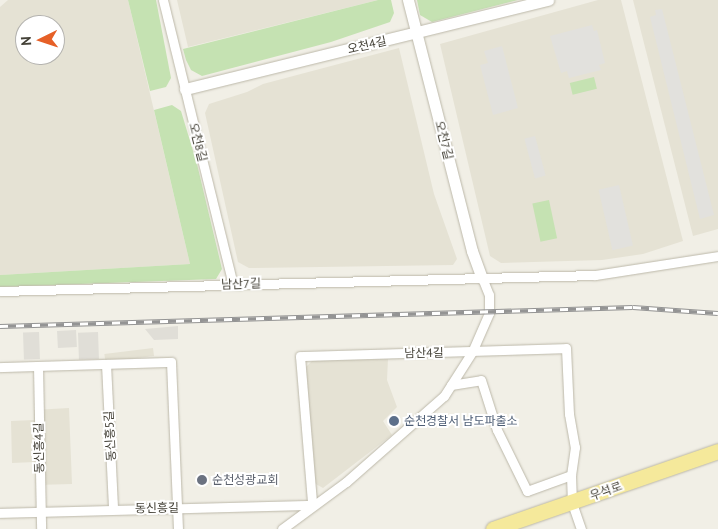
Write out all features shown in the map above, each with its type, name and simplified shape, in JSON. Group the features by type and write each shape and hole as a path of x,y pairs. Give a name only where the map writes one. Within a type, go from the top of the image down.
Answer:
{"main road":[{"name":"우석로","path":"493,529 718,451"}],"street":[{"name":"오천8길","path":"163,0 233,284"},
{"name":"오천7길","path":"408,0 472,251 482,278"},
{"name":"오천4길","path":"185,89 548,0"},
{"name":"남산7길","path":"0,291 616,273 718,256"},
{"path":"282,529 312,503 346,482 434,408 472,352 490,313 489,295 482,278"},
{"name":"남산4길","path":"312,503 300,356 566,348 569,414 575,447 571,475"},
{"path":"0,367 170,362 178,529"},
{"name":"동신흥5길","path":"106,364 113,509"},
{"name":"동신흥4길","path":"38,366 41,529"},
{"path":"451,385 481,380 497,430 526,491 571,475 572,503 581,529"},
{"name":"동신흥길","path":"0,513 312,503"}],"shaded area":[{"path":"8,0 128,0 190,264 0,275 0,7"},
{"path":"177,0 378,0 188,47"},
{"path":"598,0 621,0 683,241 643,254 602,260 501,263 490,256 440,44"},
{"path":"633,0 718,0 718,229 693,236"},
{"path":"662,9 714,215 700,219 650,17 656,15 655,10"},
{"path":"592,25 594,31 597,30 605,63 599,65 601,70 569,78 567,71 561,73 550,36"},
{"path":"502,46 518,108 493,115 480,65 488,63 484,51"},
{"path":"399,48 434,194 457,259 453,265 249,268 238,262 205,113 209,104 247,92 263,84"},
{"path":"535,136 546,176 535,178 524,139"},
{"path":"619,185 633,245 612,250 599,190"},
{"path":"178,326 178,339 154,340 145,329"},
{"path":"76,330 77,347 58,348 57,331"},
{"path":"39,332 40,359 24,360 23,333"},
{"path":"98,332 99,359 79,360 78,333"},
{"path":"153,348 154,356 105,362 104,354"},
{"path":"388,359 387,380 397,407 383,421 392,435 323,488 314,483 304,369 312,361"},
{"path":"69,408 72,484 36,485 35,462 12,463 11,421 34,420 34,410"}],"green space":[{"path":"128,0 156,0 171,78 166,87 150,91"},
{"path":"378,0 391,0 394,13 390,22 331,42 202,76 191,70 186,60 183,49"},
{"path":"417,0 518,0 432,22 420,15"},
{"path":"594,77 597,89 573,95 570,83"},
{"path":"172,105 181,111 197,164 222,269 216,279 0,287 0,275 190,264 154,110"},
{"path":"549,200 557,238 540,242 532,204"}],"railway":[{"path":"0,326 633,307 718,313"}],"place":[{"name":"순천경찰서 남도파출소","path":"394,421"},
{"name":"순천성광교회","path":"202,480"}]}
